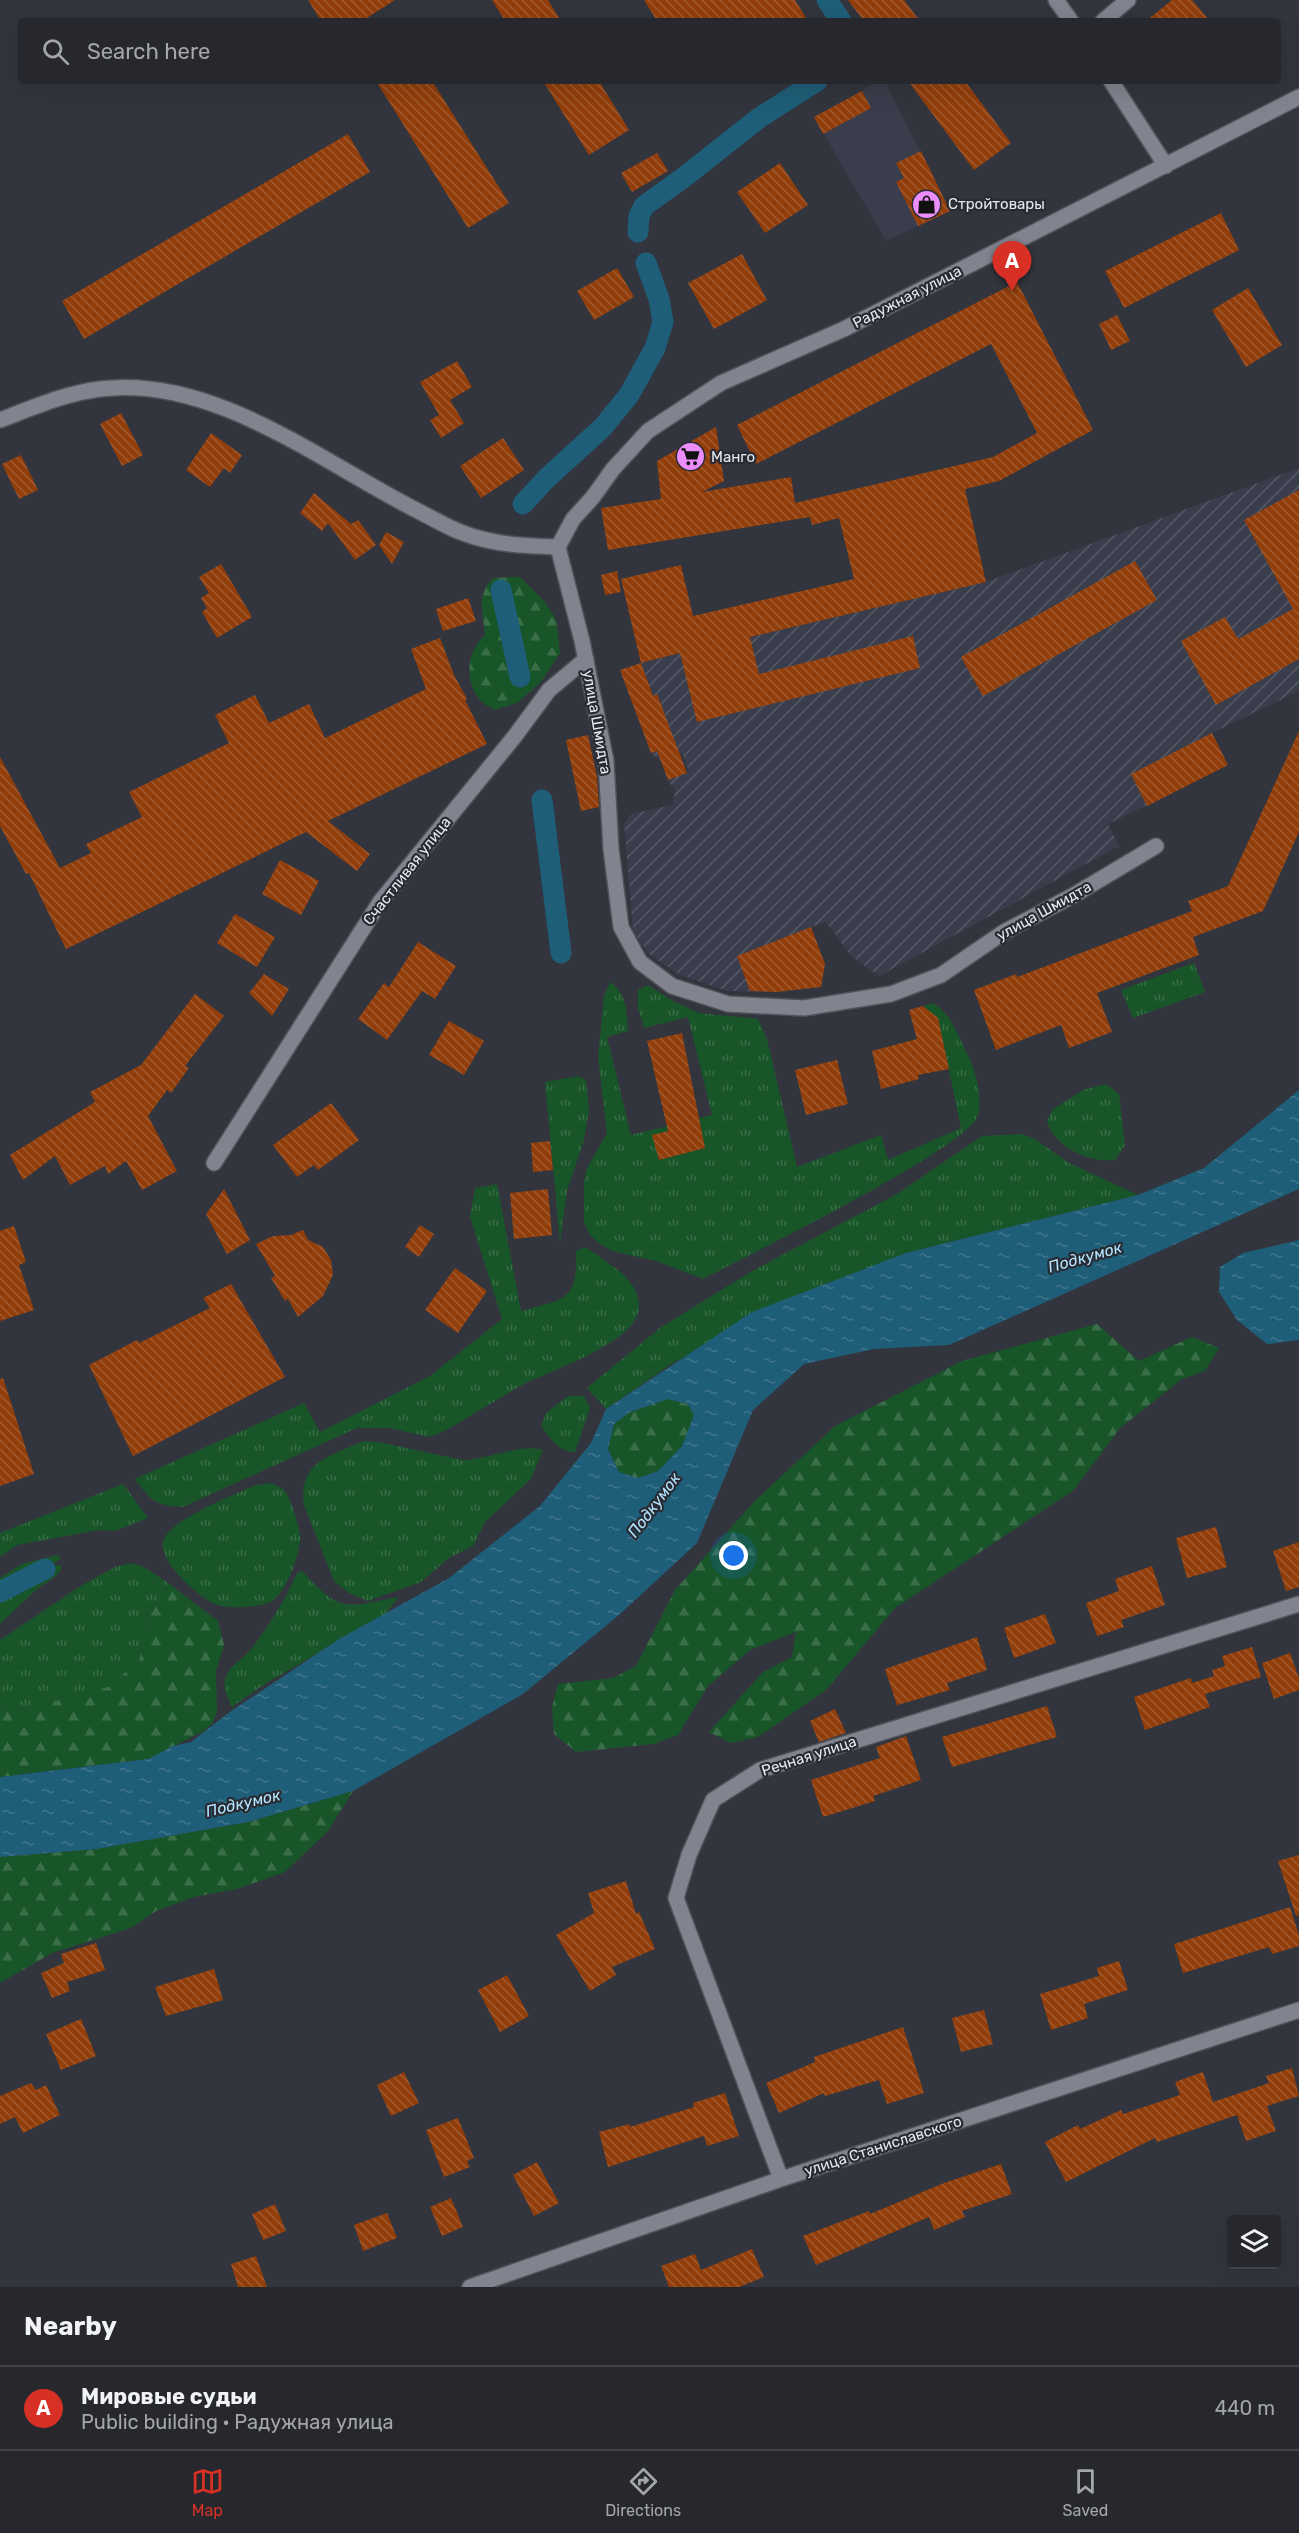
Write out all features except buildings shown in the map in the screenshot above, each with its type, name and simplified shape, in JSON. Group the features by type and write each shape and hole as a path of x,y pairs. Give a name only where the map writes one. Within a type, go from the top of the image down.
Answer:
{"street":[{"path":"1056,0 1069,18"},
{"path":"1107,18 1128,0"},
{"path":"1114,84 1166,166"},
{"name":"Радужная улица","path":"558,547 573,519 648,431 721,383 844,328 1299,97"},
{"path":"0,420 50,401 100,389 143,388 186,394 248,419 312,452 380,492 462,533 518,546 558,547"},
{"name":"улица Шмидта","path":"558,547 586,659 606,761 611,849 621,927 640,962 672,986 729,1004 804,1008 891,994 941,975 1004,932 1074,896 1156,846"},
{"name":"Счастливая улица","path":"214,1163 380,902 515,736 549,690 586,659"},
{"name":"Речная улица","path":"781,2180 676,1898 689,1855 713,1800 760,1770 1299,1604"},
{"name":"улица Станиславского","path":"470,2287 781,2180 1299,2010"}],"shaded area":[{"path":"874,84 886,84 950,211 886,241 814,117"},
{"path":"1299,468 1299,691 1212,733 1228,765 1108,824 1119,846 879,976 851,956 826,922 811,927 825,964 821,987 776,992 727,991 678,974 649,954 633,931 624,823 631,814 672,805 675,791 668,780 689,772 682,753 661,761 651,753 620,670 641,663 986,582"}],"green space":[{"path":"520,577 545,602 556,619 560,653 540,683 517,703 494,710 479,699 474,691 470,674 474,649 485,635 482,598 493,578"},
{"path":"1194,963 1205,992 1133,1018 1121,990"},
{"path":"610,982 620,992 626,1010 628,1031 607,1037 631,1135 712,1115 688,1017 644,1028 638,1008 638,990 648,985 673,1001 699,1013 758,1019 767,1039 797,1167 881,1135 888,1160 961,1128 938,1018 923,1006 932,1003 949,1018 971,1061 980,1103 977,1117 963,1132 896,1177 703,1279 656,1261 612,1251 590,1235 584,1222 584,1181 587,1168 607,1133 598,1057 604,996"},
{"path":"579,1076 586,1080 589,1110 584,1140 567,1191 560,1242 545,1082"},
{"path":"1106,1084 1119,1094 1125,1145 1115,1160 1094,1159 1065,1146 1051,1130 1047,1121 1053,1109 1083,1090"},
{"path":"1022,1134 1035,1139 1069,1163 1138,1195 906,1253 674,1362 606,1409 587,1388 660,1328 752,1271 897,1194 982,1136"},
{"path":"497,1184 521,1311 548,1304 566,1295 574,1280 576,1251 586,1247 619,1271 633,1286 639,1305 636,1318 626,1331 593,1353 526,1383 443,1432 429,1437 390,1428 357,1428 183,1507 160,1503 146,1493 135,1479 304,1403 320,1432 430,1376 502,1319 470,1217 475,1188"},
{"path":"1097,1324 1139,1361 1192,1337 1219,1348 1205,1371 1182,1379 1120,1428 1074,1490 895,1608 826,1690 758,1737 731,1743 709,1732 763,1672 792,1657 796,1632 750,1650 708,1686 678,1735 654,1744 576,1752 554,1734 552,1708 558,1684 613,1678 636,1666 675,1590 754,1502 835,1426 962,1361"},
{"path":"568,1396 584,1396 590,1408 575,1452 560,1447 541,1426 546,1413"},
{"path":"668,1399 688,1404 695,1416 682,1446 658,1471 638,1478 619,1472 608,1449 614,1424 630,1412"},
{"path":"364,1441 463,1460 515,1450 534,1448 543,1450 531,1479 485,1522 473,1546 449,1558 421,1582 368,1601 349,1593 334,1581 304,1505 306,1479 312,1469 329,1456"},
{"path":"272,1483 286,1493 300,1537 299,1549 288,1579 280,1593 270,1602 247,1607 217,1605 191,1587 173,1569 163,1550 163,1542 167,1534 176,1526 199,1511 246,1489"},
{"path":"123,1484 148,1518 115,1531 99,1530 17,1545 0,1557 0,1533"},
{"path":"57,1555 61,1559 0,1590 0,1578 22,1564"},
{"path":"132,1563 144,1567 168,1583 151,1608 139,1661 108,1688 22,1710 0,1712 0,1640 79,1587 115,1567"},
{"path":"59,1564 62,1568 56,1576 37,1589 0,1624 0,1594"},
{"path":"302,1571 326,1595 345,1604 355,1605 399,1597 385,1614 265,1684 233,1706 236,1714 224,1683 227,1674 262,1634 282,1603 297,1573"},
{"path":"168,1583 218,1621 224,1645 216,1671 217,1712 212,1724 202,1732 148,1759 0,1777 0,1712 22,1710 108,1687 139,1661 151,1608"},
{"path":"353,1791 328,1831 285,1872 237,1889 194,1897 156,1911 131,1928 52,1953 0,1983 0,1857 97,1849 248,1822"}],"water":[{"name":"Подкумок","path":"1299,1090 1299,1189 949,1345 874,1349 804,1364 753,1410 697,1543 619,1615 523,1694 353,1791 248,1822 97,1849 0,1857 0,1777 148,1759 173,1746 191,1742 227,1714 339,1639 449,1578 540,1506 591,1443 606,1409 752,1312 906,1253 1138,1195 1204,1168","holes":["668,1399 688,1404 694,1415 682,1446 658,1471 638,1478 619,1472 608,1449 614,1424 630,1412"]},
{"path":"1299,1240 1299,1340 1267,1344 1237,1320 1219,1292 1220,1267 1243,1253"}],"waterway":[{"path":"827,0 839,18"},
{"path":"638,232 639,216 644,206 759,118 812,84"},
{"path":"523,504 546,479 603,427 629,395 655,348 663,322 659,299 646,263"},
{"path":"501,590 520,677"},
{"path":"542,800 561,953"},
{"path":"0,1592 45,1569"}],"place":[{"name":"Стройтовары","path":"927,204"},
{"name":"Мировые судьи","path":"1012,291"},
{"name":"Манго","path":"690,457"}]}
